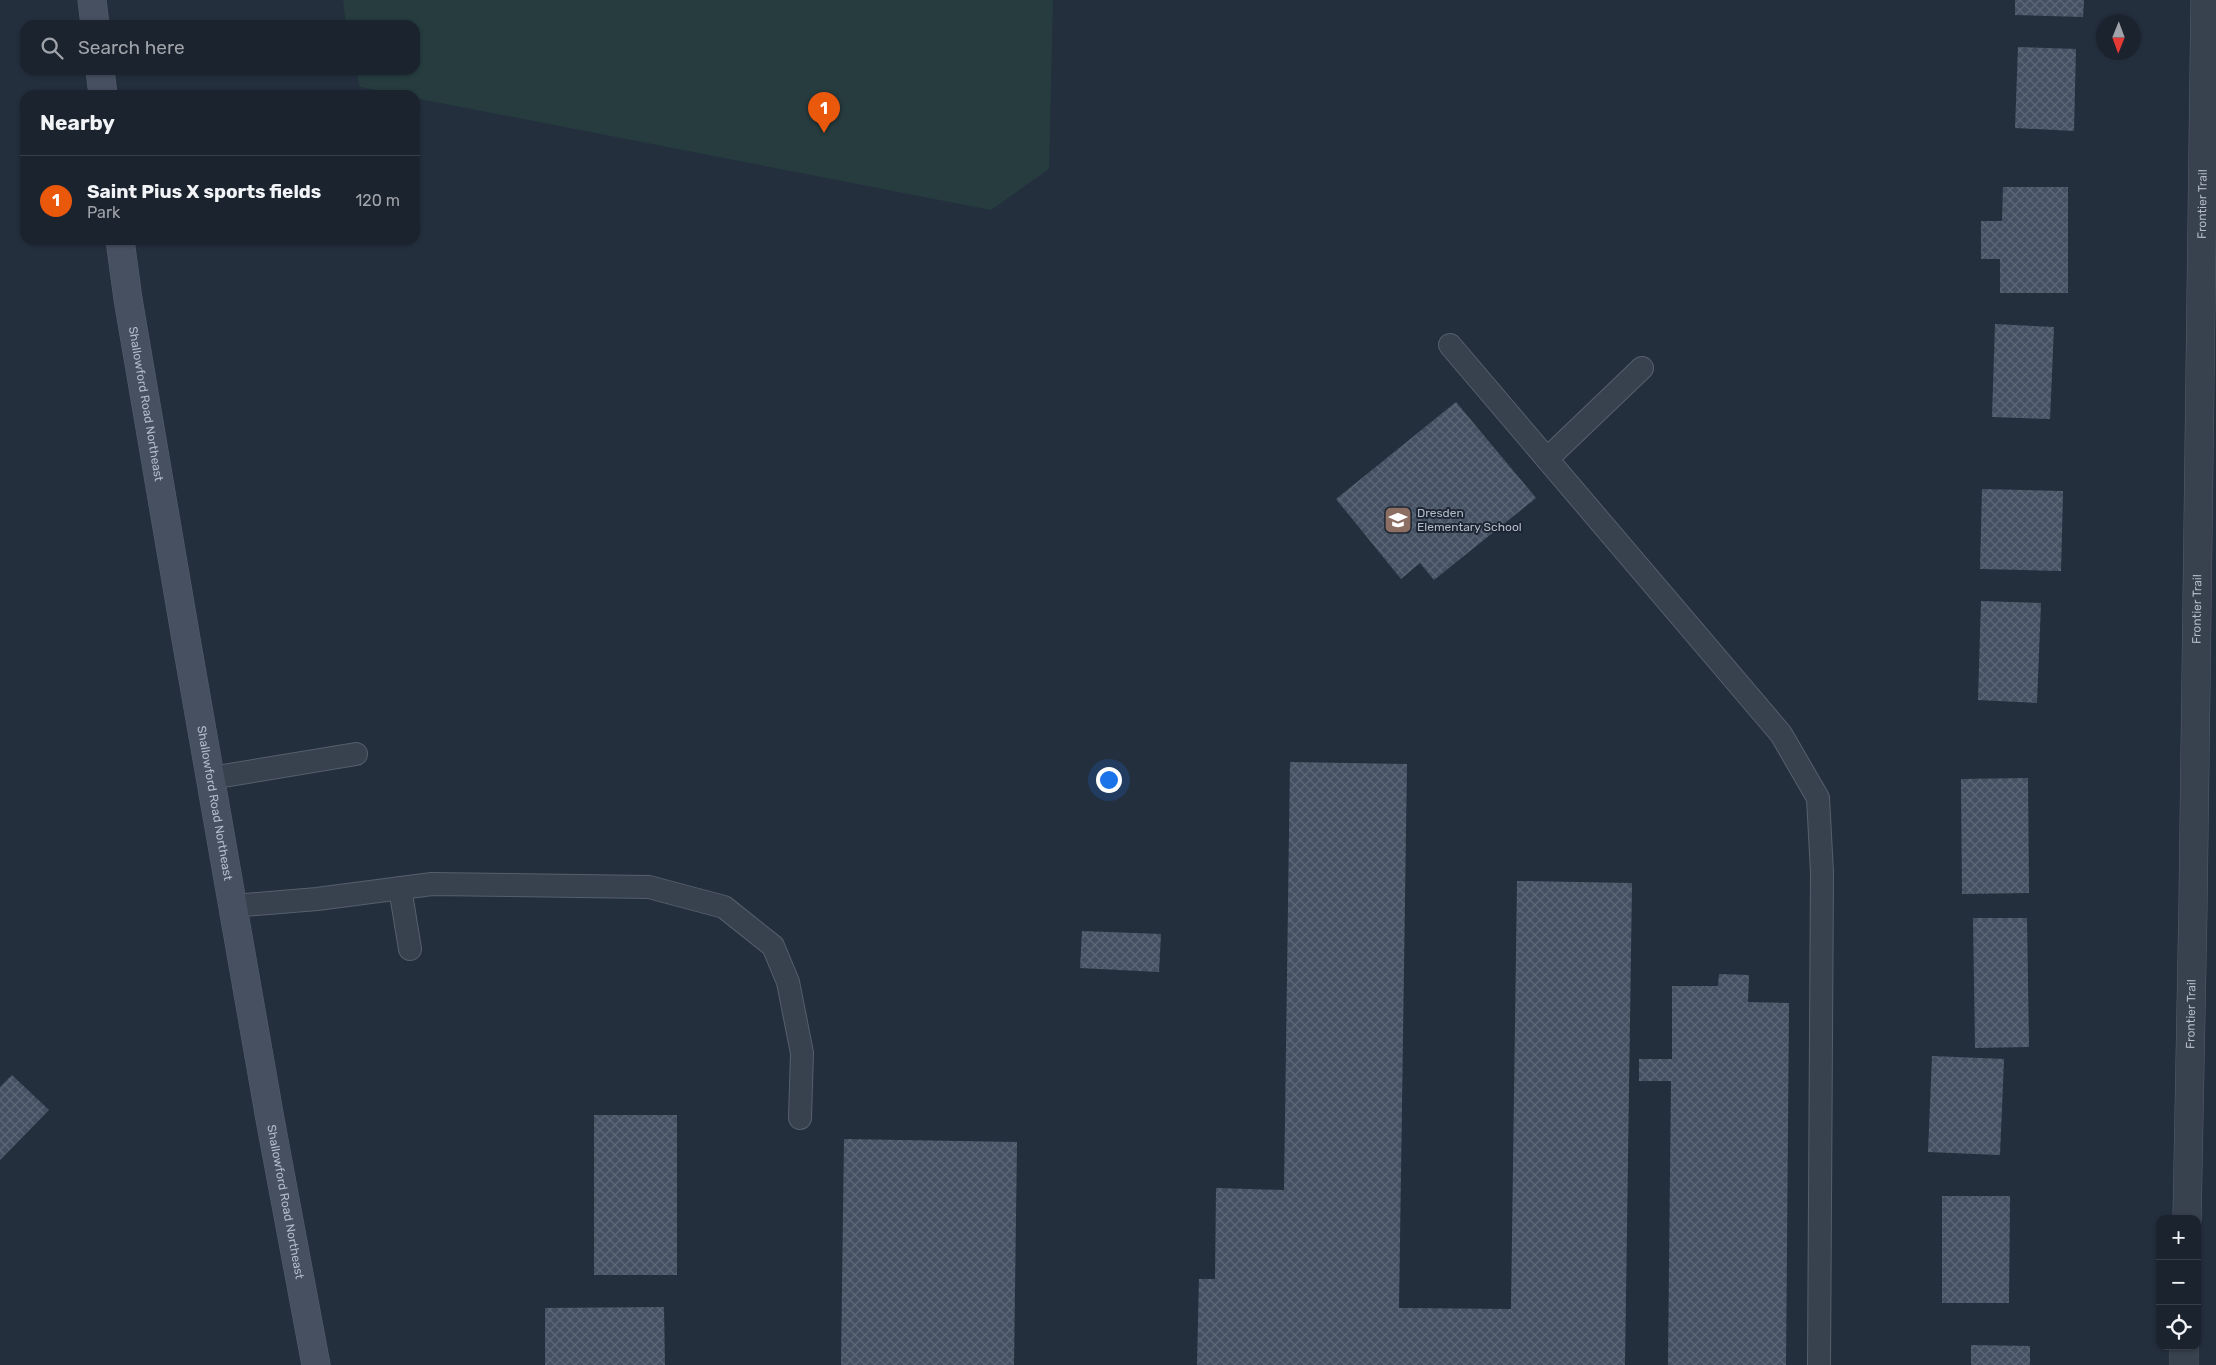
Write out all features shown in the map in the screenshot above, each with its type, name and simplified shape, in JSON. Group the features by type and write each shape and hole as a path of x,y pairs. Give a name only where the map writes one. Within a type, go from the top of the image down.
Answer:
{"street":[{"path":"92,0 94,20"},
{"name":"Frontier Trail","path":"2187,1215 2205,906 2205,0"},
{"path":"101,75 102,90"},
{"name":"Shallowford Road Northeast","path":"121,245 128,299 233,906 316,1365"},
{"path":"2184,1350 2184,1365"}],"lane":[{"path":"1450,345 1781,734 1818,798 1822,872 1819,1365"},
{"path":"1547,459 1642,368"},
{"path":"211,778 356,754"},
{"path":"233,906 317,899 432,884 649,887 724,907 773,946 788,982 802,1053 800,1118"},
{"path":"400,888 410,949"}],"green space":[{"path":"343,0 1053,0 1049,169 991,210 420,99 420,90 376,90 360,87 357,75 420,75 420,20 345,20"}],"building":[{"path":"2015,0 2084,0 2083,17 2015,15"},
{"path":"2018,47 2076,49 2074,131 2015,128"},
{"path":"2003,187 2068,187 2068,293 2000,293 2000,259 1981,259 1981,221 2002,221"},
{"path":"1995,324 2054,327 2050,419 1992,417"},
{"path":"1456,402 1536,498 1434,580 1420,563 1401,579 1336,499"},
{"path":"1982,489 2063,491 2061,571 1980,569"},
{"path":"1981,601 2041,603 2037,703 1978,700"},
{"path":"1290,762 1407,764 1399,1308 1511,1309 1517,881 1632,883 1625,1365 1197,1365 1199,1279 1215,1279 1216,1188 1284,1190"},
{"path":"2028,778 2029,893 1962,894 1961,779"},
{"path":"1973,918 2027,918 2029,1047 1975,1048"},
{"path":"1082,931 1161,934 1159,972 1080,968"},
{"path":"1719,974 1749,975 1748,1002 1789,1003 1786,1365 1668,1365 1671,1081 1639,1081 1639,1059 1672,1059 1672,986 1718,986"},
{"path":"1932,1056 2004,1059 2000,1155 1928,1152"},
{"path":"12,1075 49,1110 0,1160 0,1087"},
{"path":"594,1115 677,1115 677,1275 594,1275"},
{"path":"844,1139 1017,1142 1014,1365 841,1365"},
{"path":"1942,1196 2010,1196 2009,1303 1942,1303"},
{"path":"664,1307 665,1365 545,1365 545,1308"},
{"path":"1971,1345 2030,1346 2030,1365 1971,1365"}],"place":[{"name":"Saint Pius X sports fields","path":"824,133"},
{"name":"Dresden Elementary School","path":"1398,520"}]}
